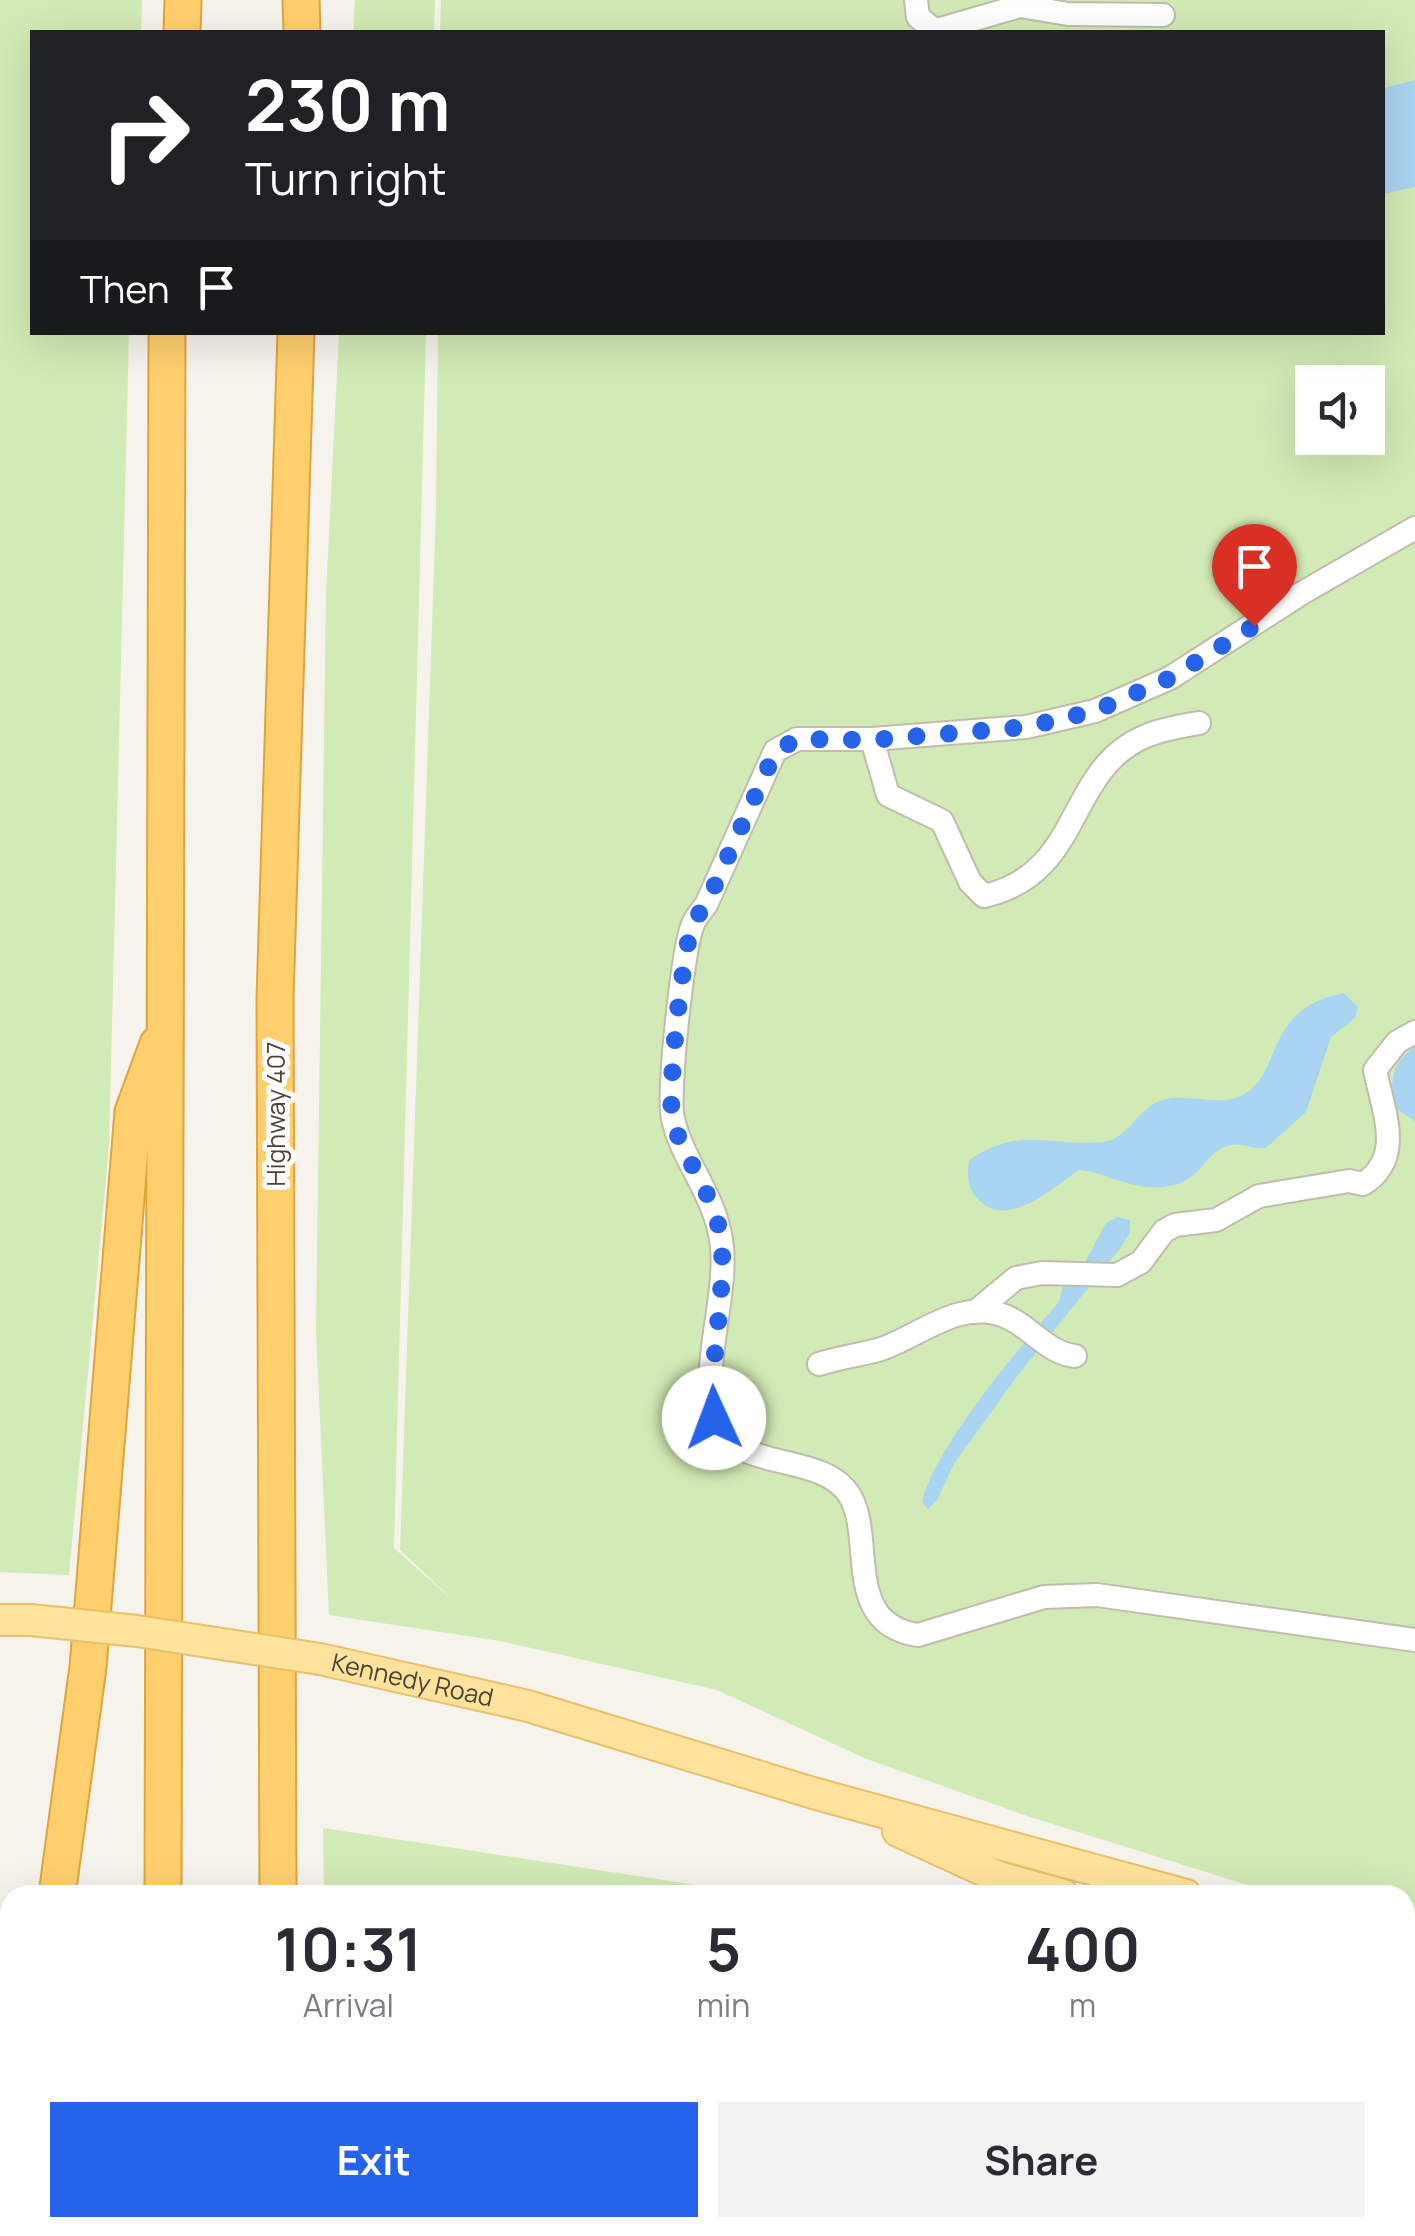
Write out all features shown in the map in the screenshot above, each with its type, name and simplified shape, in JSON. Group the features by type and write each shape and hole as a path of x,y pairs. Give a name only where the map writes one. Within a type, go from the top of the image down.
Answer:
{"highway":[{"path":"182,30 184,0"},
{"path":"302,0 302,30"},
{"path":"164,1885 167,335"},
{"name":"Highway 407","path":"278,1885 275,998 296,335"},
{"path":"58,1885 88,1667 133,1112 166,1021"}],"main road":[{"name":"Kennedy Road","path":"0,1620 137,1631 320,1660 528,1706 813,1793 1149,1885"},
{"name":"Kennedy Road","path":"813,1793 998,1878 1025,1885"}],"lane":[{"path":"916,0 918,16 936,30"},
{"path":"940,30 1020,6 1068,14 1163,15"},
{"path":"1415,528 1302,593 1170,678 1095,711 1026,727 872,740 797,739 775,752 706,905 691,926 669,1076 673,1121 708,1193 722,1246 720,1317 710,1378 714,1418 720,1430 736,1444 836,1481 849,1495 858,1519 864,1587 886,1618 906,1633 918,1634 1044,1597 1097,1594 1415,1640"},
{"path":"872,740 888,795 942,821 970,882 984,896 1008,891 1043,868 1096,777 1121,750 1145,736 1200,723"},
{"path":"975,1312 1016,1278 1117,1276 1141,1262 1164,1231 1175,1224 1216,1220 1259,1196 1350,1181 1363,1184 1377,1176 1391,1150 1376,1070 1397,1042 1415,1032"},
{"path":"818,1364 880,1349 944,1320 975,1312 1002,1314 1062,1355 1075,1356"}],"green space":[{"path":"0,0 142,0 141,30 30,30 30,335 129,335 109,1146 69,1575 0,1572"},
{"path":"355,0 435,0 434,30 353,30"},
{"path":"441,0 1415,0 1415,1885 1247,1885 1024,1815 864,1758 717,1690 500,1641 329,1615 316,1331 326,594 339,335 426,335 394,1548 456,1603 400,1550 436,511 438,335 1385,335 1385,30 440,30"},
{"path":"323,1828 696,1885 324,1885"}],"water":[{"path":"1415,80 1415,187 1385,194 1385,88"},
{"path":"1344,993 1358,1007 1355,1018 1331,1037 1306,1112 1266,1148 1227,1146 1194,1175 1163,1187 1141,1186 1079,1170 1043,1196 1015,1209 988,1207 973,1193 968,1179 969,1160 987,1149 1020,1140 1102,1142 1125,1131 1157,1102 1241,1096 1264,1074 1286,1027 1299,1013 1318,1001"},
{"path":"1415,1047 1415,1121 1395,1108 1392,1090 1397,1066"},
{"path":"1118,1217 1130,1220 1130,1232 1122,1246 1018,1375 955,1462 937,1500 928,1509 922,1502 943,1453 1002,1370 1059,1302 1063,1286 1084,1264 1106,1223"}],"route":[{"path":"714,1418 710,1378 720,1317 722,1246 708,1193 673,1121 669,1076 691,926 734,848 775,752 797,739 872,740 1026,727 1095,711 1170,678 1254,626"}]}
